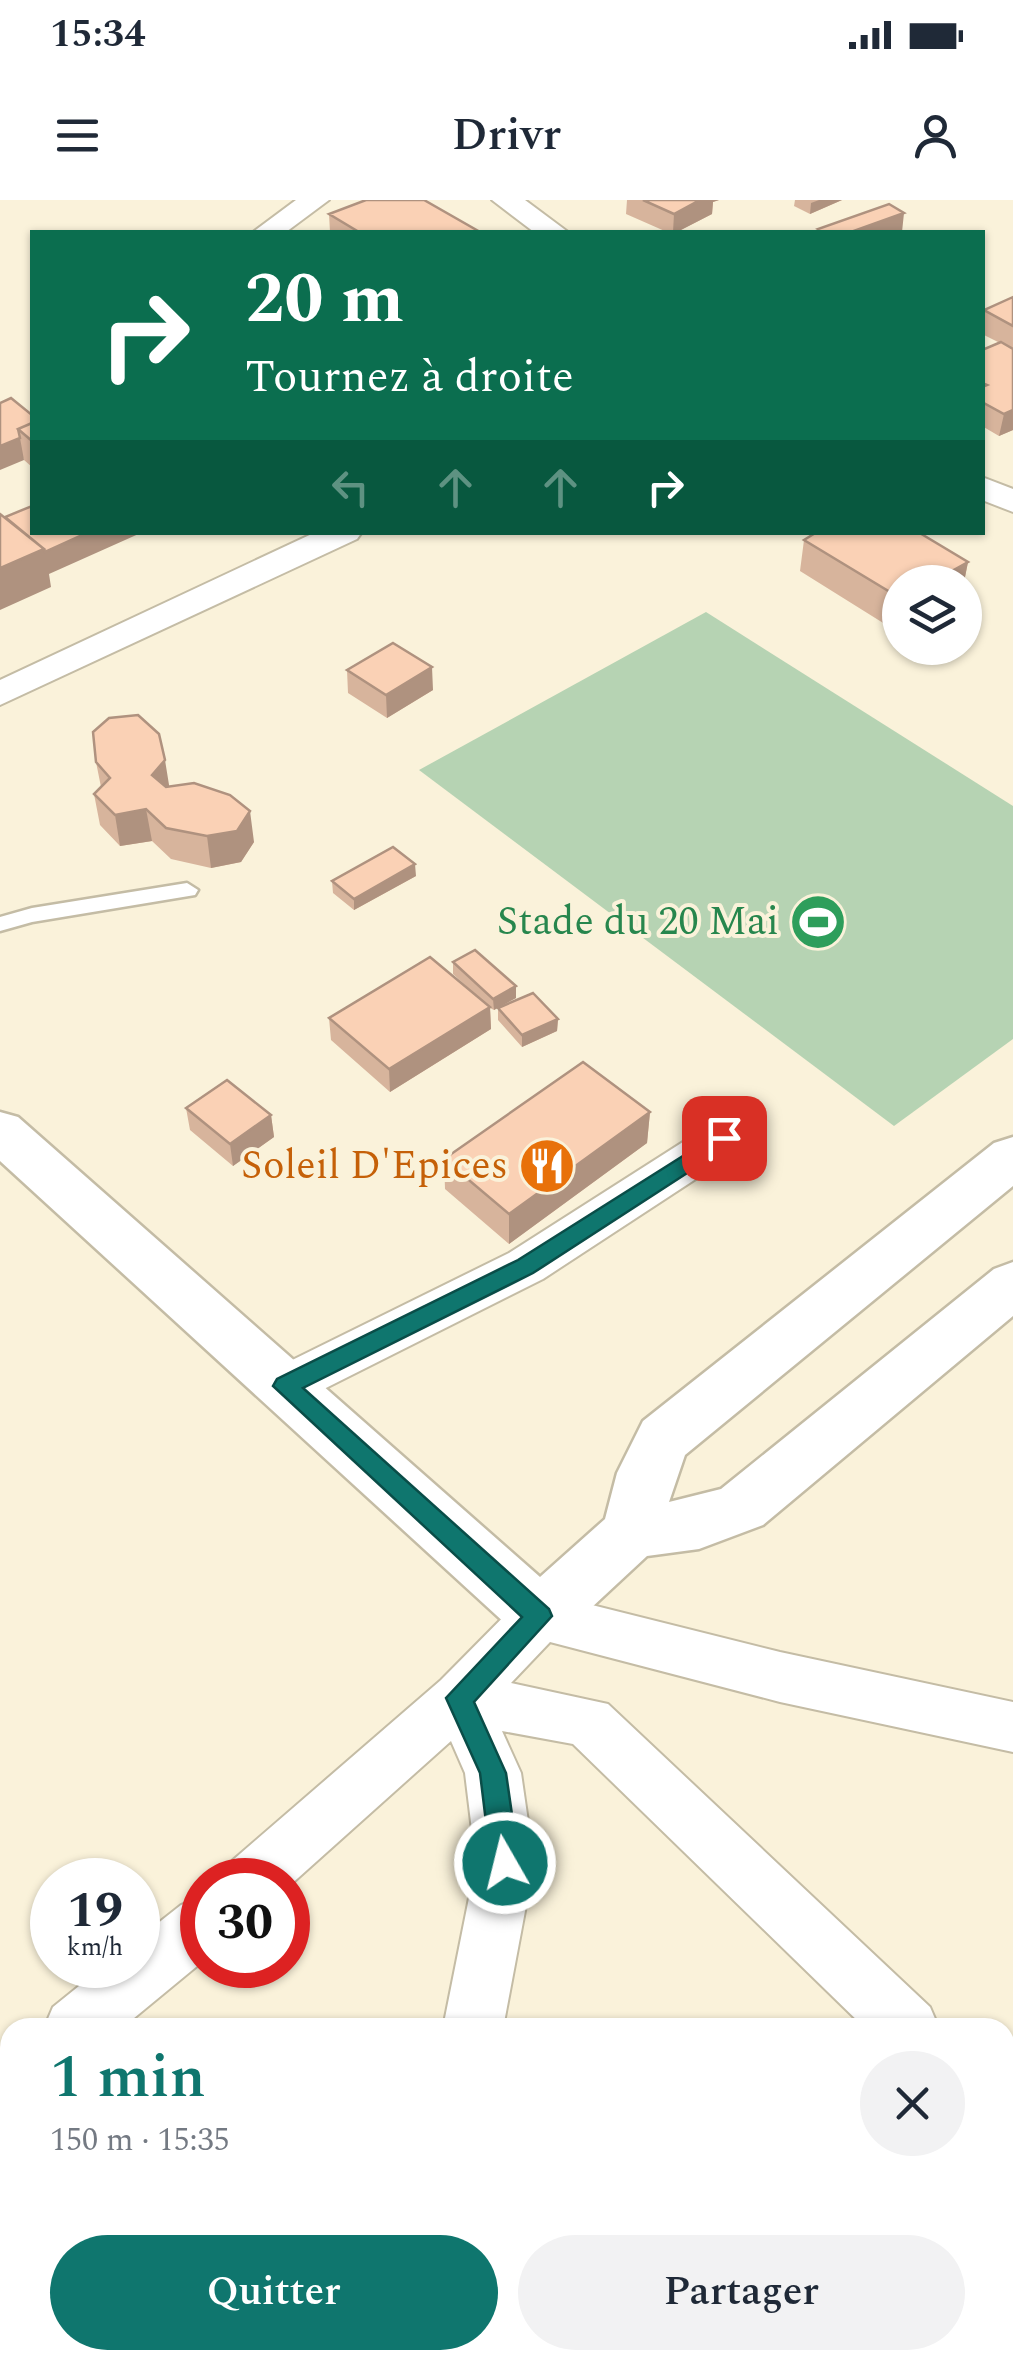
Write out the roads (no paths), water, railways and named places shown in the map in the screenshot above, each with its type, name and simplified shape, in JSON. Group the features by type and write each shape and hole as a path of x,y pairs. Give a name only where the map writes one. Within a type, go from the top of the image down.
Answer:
{"street":[{"path":"270,230 314,200"},
{"path":"506,200 549,230"},
{"path":"985,488 1013,502"},
{"path":"0,694 339,535"},
{"path":"0,1130 540,1616 780,1676 1013,1727"},
{"path":"285,1386 526,1266 724,1138"},
{"path":"278,1858 460,1698 540,1616 631,1533 646,1474 664,1438 1013,1157"},
{"path":"631,1533 699,1523 742,1506 1013,1284"},
{"path":"460,1698 493,1773 505,1863 476,2018"},
{"path":"460,1698 588,1722 899,2018"},
{"path":"86,2018 180,1943"}],"lane":[{"path":"0,924 32,914 187,890"}],"place":[{"name":"Stade du 20 Mai","path":"818,922"},
{"name":"Soleil D'Epices","path":"547,1166"}]}
